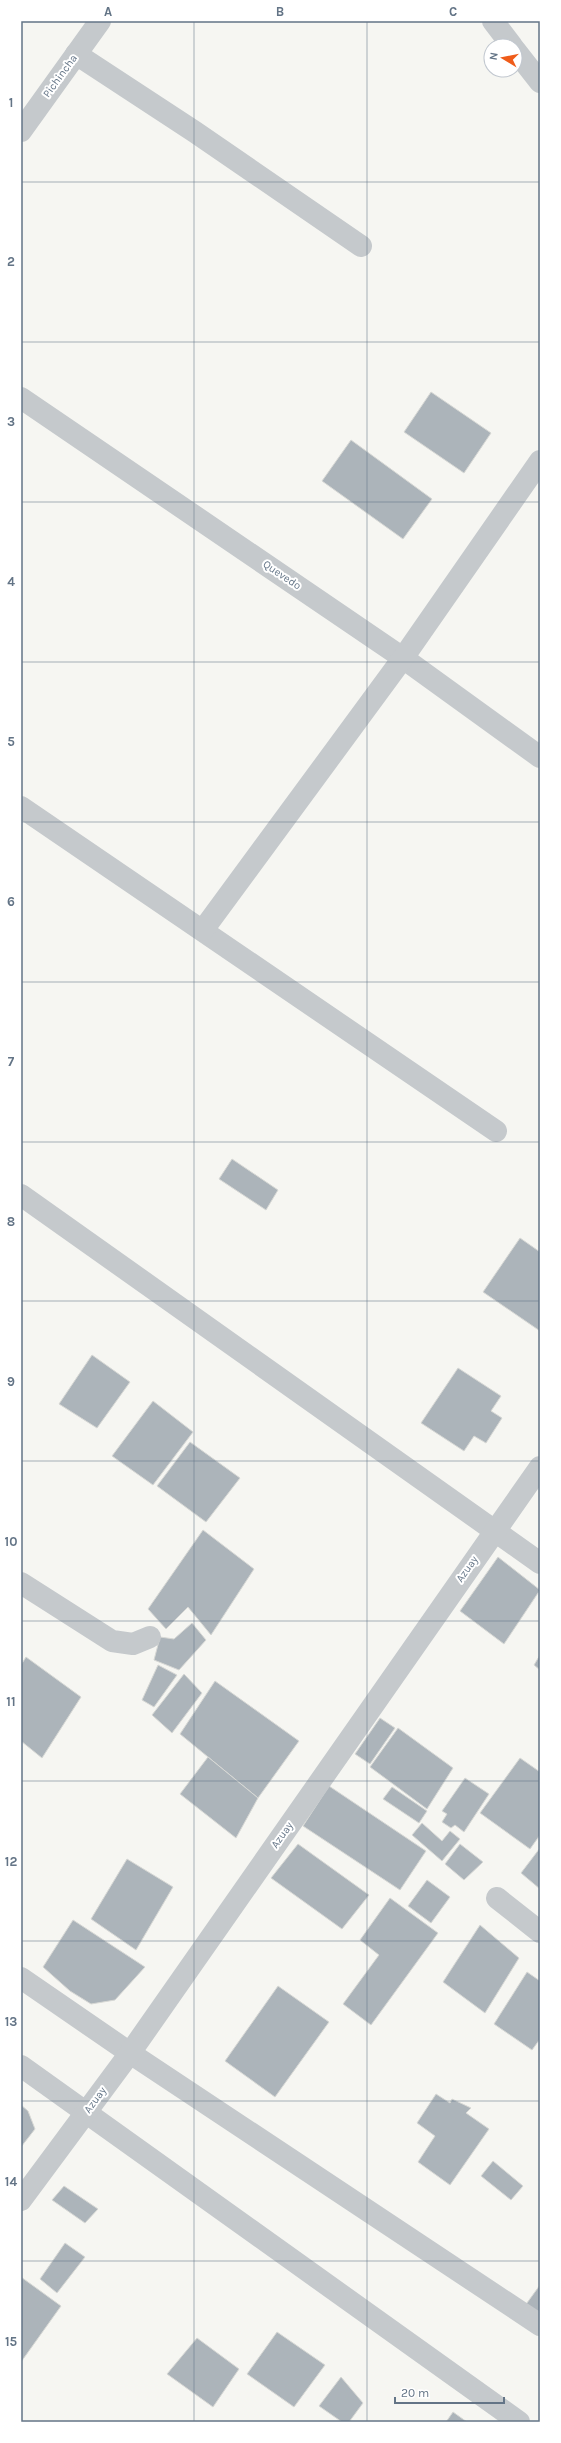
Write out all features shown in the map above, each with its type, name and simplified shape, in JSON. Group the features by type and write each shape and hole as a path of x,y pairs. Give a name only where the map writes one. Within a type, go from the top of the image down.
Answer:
{"street":[{"name":"Pichincha","path":"21,131 100,21"},
{"path":"493,21 506,38"},
{"path":"76,54 195,132 361,246"},
{"path":"523,60 540,82"},
{"name":"Quevedo","path":"21,398 403,658 540,757"},
{"path":"203,930 403,658 540,461"},
{"path":"21,807 496,1131"},
{"path":"21,1195 540,1563"},
{"name":"Azuay","path":"21,2200 130,2053 494,1530 540,1467"},
{"path":"21,1583 112,1641 133,1644 150,1637"},
{"path":"497,1898 540,1932"},
{"path":"21,1978 130,2053 540,2325"},
{"path":"21,2066 87,2111 519,2422"}],"building":[{"path":"431,392 491,433 464,473 404,432"},
{"path":"351,440 432,499 403,539 322,481"},
{"path":"232,1159 278,1190 266,1210 219,1179"},
{"path":"520,1238 540,1252 540,1331 483,1292"},
{"path":"92,1355 130,1382 97,1428 59,1404"},
{"path":"458,1368 501,1396 491,1411 502,1418 486,1443 474,1436 464,1451 421,1423"},
{"path":"153,1401 193,1432 153,1485 112,1456"},
{"path":"190,1442 240,1478 206,1522 157,1486"},
{"path":"203,1530 254,1569 211,1635 188,1607 166,1629 148,1609"},
{"path":"498,1557 540,1590 504,1644 460,1611"},
{"path":"192,1623 206,1640 179,1670 154,1660 160,1637 174,1639"},
{"path":"540,1655 540,1670 534,1665"},
{"path":"26,1657 81,1697 42,1758 21,1741 21,1665"},
{"path":"158,1665 177,1675 154,1707 142,1700"},
{"path":"184,1674 202,1693 172,1733 152,1715"},
{"path":"215,1681 299,1741 258,1798 180,1734"},
{"path":"380,1718 395,1728 370,1764 355,1754"},
{"path":"398,1728 453,1768 427,1809 370,1767"},
{"path":"208,1757 258,1798 236,1838 180,1794"},
{"path":"520,1758 540,1772 540,1835 530,1849 480,1813"},
{"path":"465,1778 489,1794 464,1832 455,1825 451,1828 442,1822 447,1814 442,1811"},
{"path":"329,1786 426,1851 400,1890 303,1826"},
{"path":"392,1787 427,1811 419,1823 383,1799"},
{"path":"422,1823 442,1841 450,1831 460,1839 442,1861 412,1835"},
{"path":"298,1844 369,1895 342,1929 271,1878"},
{"path":"460,1844 483,1862 464,1880 445,1864"},
{"path":"540,1848 540,1889 521,1873"},
{"path":"127,1859 173,1887 136,1950 91,1919"},
{"path":"427,1880 450,1897 431,1923 408,1906"},
{"path":"390,1898 438,1933 371,2025 343,2004 379,1955 360,1940"},
{"path":"73,1920 145,1967 115,2000 91,2004 70,1991 43,1967"},
{"path":"480,1925 519,1958 485,2013 443,1982"},
{"path":"527,1972 540,1981 540,2039 532,2050 494,2024"},
{"path":"278,1986 329,2022 275,2097 225,2061"},
{"path":"436,2094 450,2103 452,2099 471,2108 466,2113 489,2129 450,2185 418,2162 435,2136 417,2123"},
{"path":"21,2105 28,2111 35,2129 21,2147"},
{"path":"493,2161 523,2186 511,2200 481,2176"},
{"path":"64,2186 98,2209 85,2223 52,2200"},
{"path":"65,2243 85,2257 57,2293 40,2279"},
{"path":"21,2277 61,2306 21,2362"},
{"path":"540,2285 540,2318 524,2307"},
{"path":"277,2332 325,2365 294,2407 247,2374"},
{"path":"197,2338 239,2369 213,2407 167,2374"},
{"path":"341,2377 363,2403 349,2422 342,2422 319,2406"},
{"path":"453,2412 467,2422 446,2422"}]}
